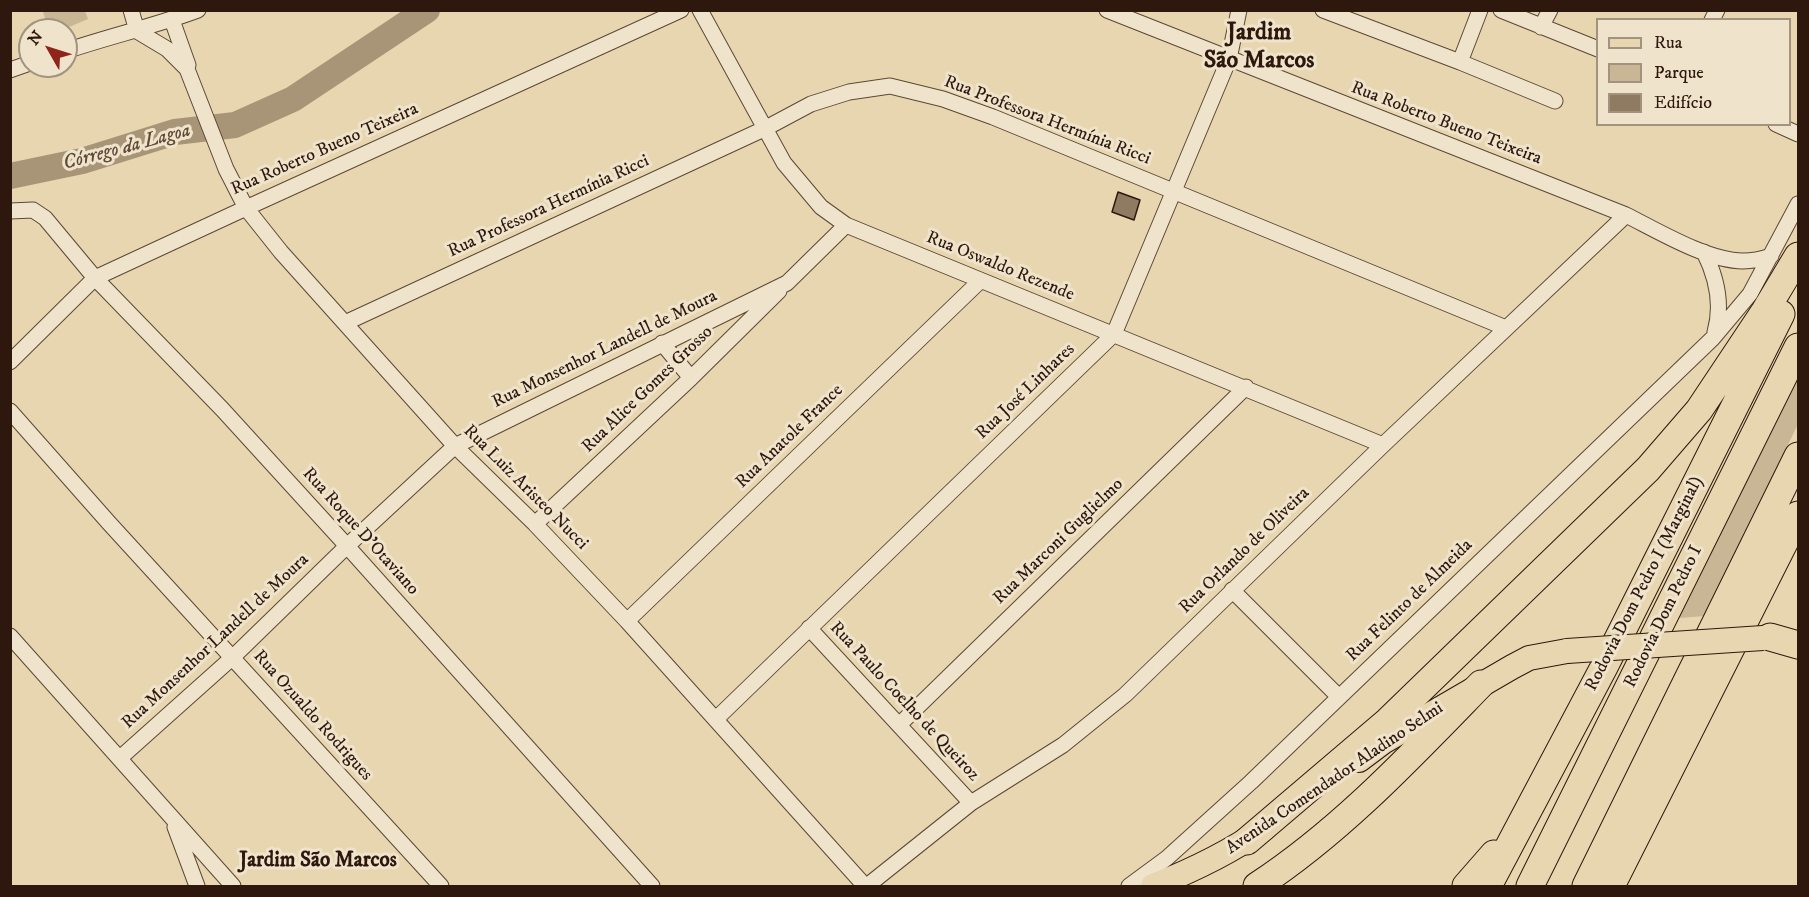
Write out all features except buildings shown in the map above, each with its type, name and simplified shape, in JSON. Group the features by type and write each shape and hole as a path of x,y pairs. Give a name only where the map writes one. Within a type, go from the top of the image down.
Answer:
{"highway":[{"path":"1247,841 1396,713 1648,469 1699,410 1743,345 1798,255"},
{"name":"Rodovia Dom Pedro I (Marginal)","path":"1488,886 1604,667 1798,278"},
{"name":"Rodovia Dom Pedro I","path":"1530,886 1798,347"},
{"path":"1586,886 1798,456"},
{"path":"1611,886 1798,515"},
{"path":"1766,638 1798,645"},
{"path":"1257,886 1283,869 1388,780 1481,684"},
{"path":"1466,886 1520,823"}],"main road":[{"name":"Avenida Comendador Aladino Selmi","path":"1154,886 1188,872 1247,841 1383,742 1529,658 1567,651 1798,637"}],"street":[{"path":"130,10 137,31"},
{"path":"78,47 137,31 198,10"},
{"name":"Rua Roberto Bueno Teixeira","path":"10,362 95,278 681,10"},
{"name":"Rua Oswaldo Rezende","path":"700,10 784,163 820,207 846,225 1383,445"},
{"name":"Rua Roberto Bueno Teixeira","path":"1107,10 1626,215 1704,252 1742,261 1771,256"},
{"name":"Rua José Linhares","path":"716,719 1113,334 1229,59 1239,10"},
{"path":"1323,10 1555,101"},
{"path":"1460,62 1480,10"},
{"path":"1501,10 1596,48"},
{"path":"1541,27 1550,10"},
{"name":"Rua Luiz Aristeo Nucci","path":"172,20 226,169 246,208 281,252 456,446 535,524 627,621 866,886"},
{"name":"Rua Luiz Aristeo Nucci","path":"137,31 167,48 178,58 187,69 198,94"},
{"name":"Rua Professora Hermínia Ricci","path":"345,323 766,128 811,104 849,92 890,86 943,99 983,114 1506,328"},
{"path":"1780,126 1798,135"},
{"name":"Rua Felinto de Almeida","path":"1129,886 1167,858 1251,782 1713,338 1750,294 1798,204"},
{"name":"Rua Roque D'Otaviano","path":"10,211 33,210 45,218 95,278 222,410 347,546 652,886"},
{"name":"Rua Orlando de Oliveira","path":"866,886 970,803 1063,745 1116,702 1626,215"},
{"name":"Rua Monsenhor Landell de Moura","path":"120,758 233,657 347,546 456,446 787,283 846,225"},
{"path":"1704,252 1714,272 1718,296 1720,317 1713,338"},
{"name":"Rua Anatole France","path":"627,621 980,281"},
{"name":"Rua Alice Gomes Grosso","path":"535,524 691,378 787,283"},
{"path":"663,343 691,378"},
{"name":"Rua Marconi Guglielmo","path":"899,725 1246,387"},
{"name":"Rua Ozualdo Rodrigues","path":"10,411 109,523 441,886"},
{"path":"1232,590 1339,697"},
{"name":"Rua Paulo Coelho de Queiroz","path":"809,628 970,803"},
{"path":"10,636 233,886"},
{"path":"172,818 196,886"}],"green space":[{"path":"85,11 88,19 78,23 78,18 45,18 43,12"},
{"path":"1798,372 1798,424 1705,616 1679,618"}],"waterway":[{"name":"Córrego da Lagoa","path":"10,176 82,161 175,132 235,125 293,99 427,10"}],"district":[{"name":"Jardim São Marcos","path":"1259,48"},
{"name":"Jardim São Marcos","path":"318,862"}]}
